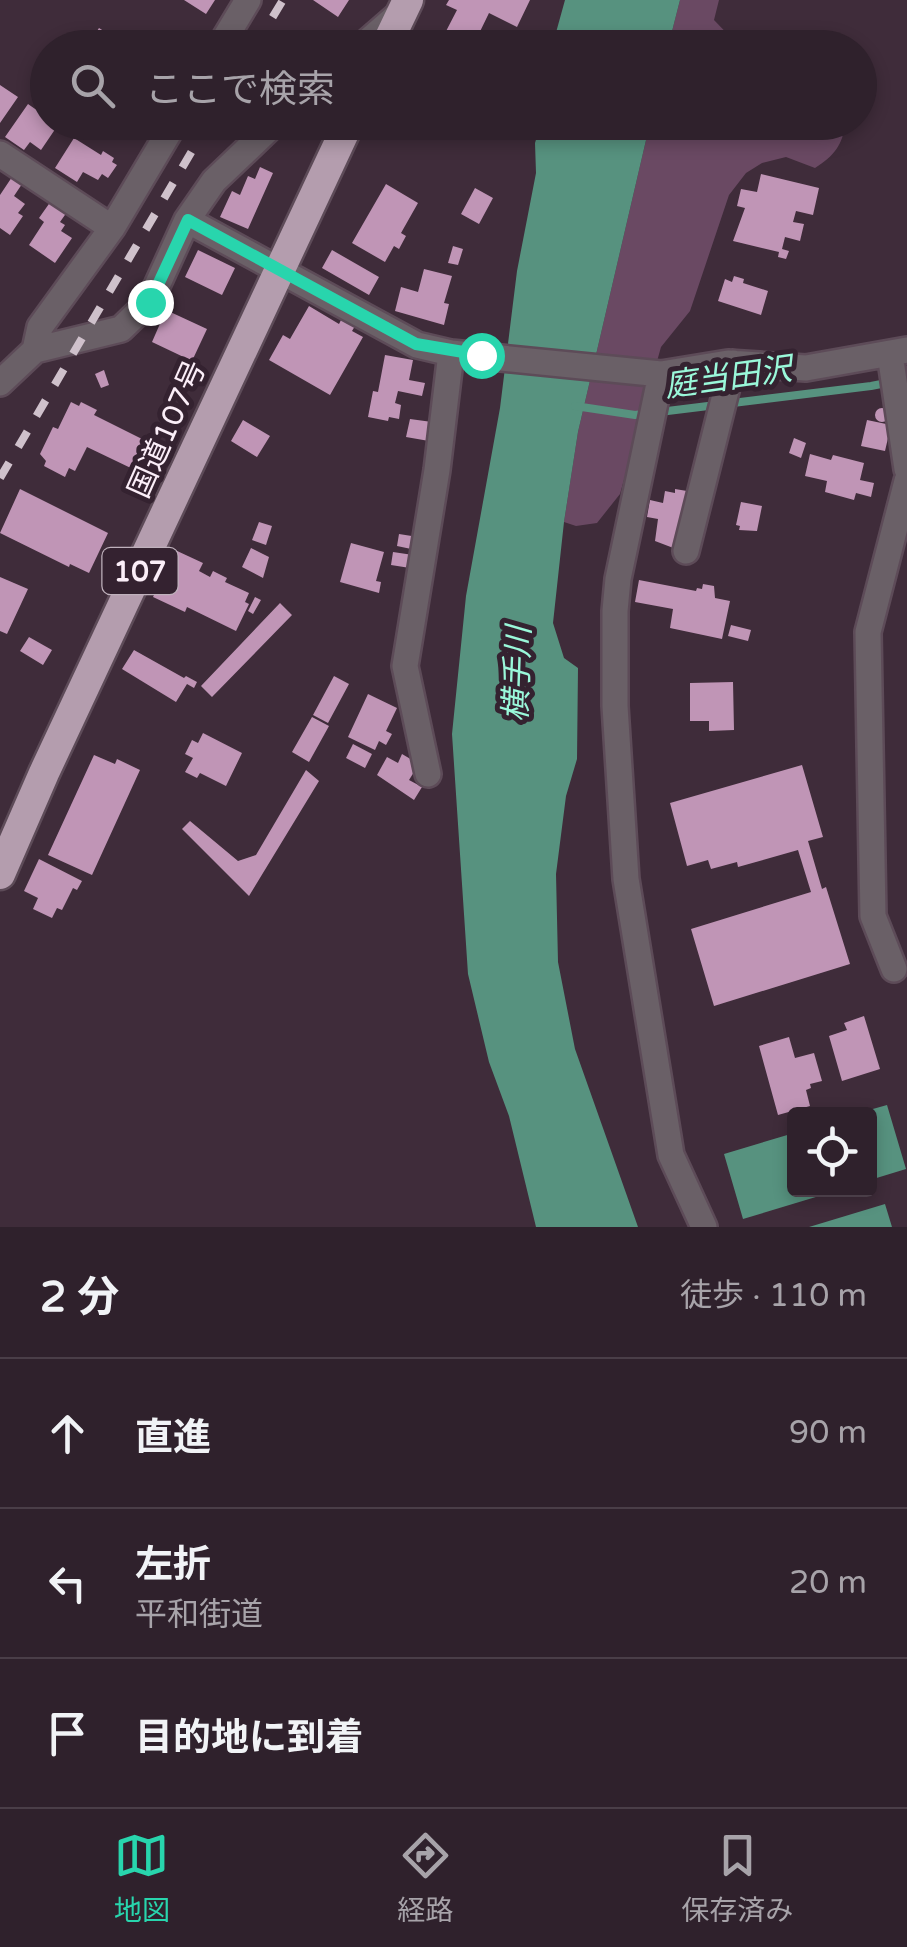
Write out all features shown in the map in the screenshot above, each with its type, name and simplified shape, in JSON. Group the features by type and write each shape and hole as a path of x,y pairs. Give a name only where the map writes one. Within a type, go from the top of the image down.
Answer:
{"highway":[{"path":"394,30 405,6"},
{"name":"国道107号","path":"0,874 340,140"}],"street":[{"path":"230,30 248,0"},
{"path":"379,30 405,6"},
{"path":"35,350 40,328 112,228 164,140"},
{"path":"0,384 35,350 121,329 150,302 188,220 214,181 257,140"},
{"path":"0,154 112,228"},
{"path":"188,220 416,344 451,352 659,385 733,363 806,368 897,366 907,469"},
{"path":"428,774 404,666 438,470 451,352"},
{"path":"686,551 733,363"},
{"path":"659,385 618,579 615,611 619,803 626,879 672,1155 704,1227"},
{"path":"894,968 873,916 868,632 907,480"}],"shaded area":[{"path":"680,0 719,0 714,20 724,30 672,30"},
{"path":"646,140 841,140 815,168 786,157 762,163 746,173 729,195 690,311 661,347 620,494 597,523 576,526 564,522 578,432"}],"water":[{"path":"565,0 680,0 672,30 557,30"},
{"name":"横手川","path":"646,140 578,432 553,623 564,658 578,668 577,759 566,796 556,874 558,962 575,1049 638,1227 536,1227 468,974 452,734 466,596 536,173 535,143"},
{"path":"887,1105 906,1169 877,1178 877,1108"},
{"path":"787,1135 787,1197 816,1197 743,1219 724,1154"},
{"path":"885,1204 892,1227 809,1227"}],"building":[{"path":"184,0 215,0 206,14"},
{"path":"313,0 349,0 338,17"},
{"path":"449,0 530,0 517,27 489,13 481,30 447,30 457,10 446,5"},
{"path":"0,85 18,97 0,123"},
{"path":"28,104 30,140 48,140 41,150 30,142 24,150 5,137"},
{"path":"73,140 101,155 103,151 117,165 108,178 102,174 98,180 83,172 77,182 55,168"},
{"path":"260,167 273,173 248,229 220,217 232,191 240,195 248,176 255,179"},
{"path":"761,174 819,188 813,215 796,211 793,222 804,224 800,241 785,237 782,249 789,251 786,259 778,257 779,252 733,241 745,208 737,206 741,189 757,192"},
{"path":"12,177 22,184 14,196 25,204 18,213 23,216 10,235 0,228 0,195"},
{"path":"386,184 418,203 401,233 406,236 399,249 394,246 385,262 352,243"},
{"path":"475,188 493,198 479,224 461,214"},
{"path":"51,201 67,212 60,222 65,225 61,231 72,238 55,263 29,245 44,222 39,218"},
{"path":"453,246 463,249 458,265 448,263"},
{"path":"198,250 235,268 222,295 185,277"},
{"path":"332,250 379,277 369,295 322,268"},
{"path":"424,269 452,276 444,303 449,304 444,325 395,311 401,287 418,292"},
{"path":"734,276 768,291 761,315 718,301 725,279 732,282"},
{"path":"309,306 339,324 342,318 363,337 330,395 269,360 283,335 290,339"},
{"path":"166,310 207,329 192,361 152,342"},
{"path":"385,355 413,360 409,380 425,383 422,396 398,391 395,403 401,405 399,419 389,417 388,421 368,417 373,391 378,392"},
{"path":"104,370 109,385 101,388 95,374"},
{"path":"71,402 97,410 94,415 150,443 137,471 87,447 75,471 69,468 65,477 44,466 46,461 40,454"},
{"path":"882,408 889,415 882,422 875,415"},
{"path":"410,419 432,422 429,441 406,437"},
{"path":"243,420 270,436 257,457 231,441"},
{"path":"867,420 891,425 885,451 861,446"},
{"path":"794,438 806,443 801,458 789,453"},
{"path":"810,454 864,463 860,480 874,483 871,497 856,493 854,500 825,492 827,481 805,476"},
{"path":"20,489 108,533 89,573 0,533"},
{"path":"675,489 687,491 676,549 655,541 658,519 647,517 650,500 663,503 665,491 675,493"},
{"path":"741,502 762,506 757,531 739,530 736,525"},
{"path":"259,522 272,526 266,545 252,540"},
{"path":"399,534 418,537 416,550 397,546"},
{"path":"351,543 384,552 376,581 381,582 379,593 340,582"},
{"path":"251,548 269,557 263,578 242,567"},
{"path":"175,550 203,563 199,571 210,577 213,571 227,578 225,582 249,593 245,602 249,604 236,631 187,607 185,612 153,597"},
{"path":"393,552 413,555 410,568 391,565"},
{"path":"0,577 28,589 7,634 0,631"},
{"path":"639,580 696,591 703,584 714,586 715,598 730,601 722,639 670,628 673,609 635,602"},
{"path":"255,597 261,600 253,614 248,611"},
{"path":"280,603 292,615 212,697 201,686"},
{"path":"731,625 751,630 748,641 728,636"},
{"path":"29,637 52,650 43,665 20,651"},
{"path":"134,650 197,682 194,688 187,684 176,702 122,669"},
{"path":"334,676 349,684 328,723 313,715"},
{"path":"733,682 734,730 709,731 709,721 690,721 690,683"},
{"path":"368,694 397,708 386,731 392,734 386,745 379,741 375,750 348,737"},
{"path":"312,717 329,726 309,762 292,752"},
{"path":"203,733 242,753 226,786 200,773 197,778 185,772 193,758 185,754 192,740 198,743"},
{"path":"353,744 372,754 365,768 346,758"},
{"path":"402,754 419,764 409,780 422,787 414,800 377,775 387,757 398,763"},
{"path":"94,755 115,764 117,759 140,770 92,875 48,855"},
{"path":"802,765 823,837 808,841 850,964 714,1006 691,929 811,892 798,850 738,867 737,862 711,869 708,860 687,866 670,803"},
{"path":"306,770 319,781 249,896 182,829 190,821 238,861 256,855"},
{"path":"39,859 82,881 52,918 33,909 38,898 24,891"},
{"path":"864,1016 880,1069 842,1081 829,1036 847,1030 844,1023"},
{"path":"789,1037 795,1058 814,1053 822,1081 810,1084 811,1088 806,1090 810,1106 787,1107 787,1112 778,1115 759,1046"}],"waterway":[{"name":"庭当田沢","path":"575,406 635,415 907,379"}],"railway":[{"path":"265,30 283,0"},
{"path":"0,478 198,140"}],"route":[{"path":"150,302 188,220 416,344 481,355"}]}
